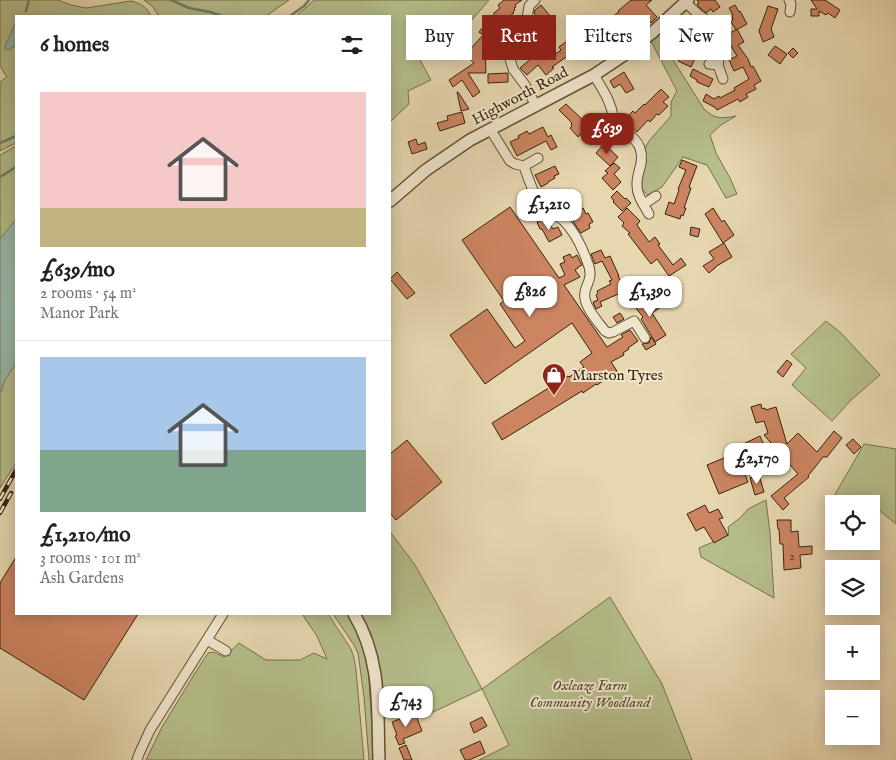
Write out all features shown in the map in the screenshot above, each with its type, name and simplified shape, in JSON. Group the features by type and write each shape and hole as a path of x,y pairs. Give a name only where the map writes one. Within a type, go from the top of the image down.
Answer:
{"street":[{"path":"534,0 529,6 526,25 512,47 510,59 513,69 525,85 536,106"},
{"path":"687,1 699,16 722,33 722,43 713,65 723,79"},
{"name":"Highworth Road","path":"391,200 437,162 470,140 594,75 624,55 640,44 687,1"},
{"path":"594,75 610,103 615,123 634,138 639,147 641,166 637,187 638,194 649,214"},
{"path":"490,129 510,161 524,166 538,158"},
{"path":"524,166 540,203 569,227 584,254 591,274 584,297 589,308 605,331 609,333 634,321 645,338"},
{"path":"644,204 656,196"},
{"path":"137,760 150,730 222,615"},
{"path":"354,615 368,642 374,668 377,693 379,760"},
{"path":"206,640 226,651"}],"green space":[{"path":"0,0 58,0 86,8 131,1 143,6 150,15 15,15 15,144 0,151 0,82 7,77 0,66"},
{"path":"144,0 289,0 267,15 158,15 152,6"},
{"path":"314,0 489,0 472,20 472,15 406,15 406,60 420,60 431,80 408,91 409,104 391,121 391,15 297,15"},
{"path":"660,33 660,58 651,41"},
{"path":"661,60 673,60 704,109 712,115 726,118 736,116 721,125 710,135 716,153 737,194 726,198 707,165 683,157 662,187 648,195 641,189 643,152 649,141 671,116 671,102 677,91"},
{"path":"15,147 15,465 0,488 0,155"},
{"path":"826,321 841,333 880,375 851,400 832,421 792,385 806,368 791,354"},
{"path":"864,444 896,449 896,524 880,511 880,495 835,495"},
{"path":"766,500 774,598 701,557 699,548 729,535 728,527 748,509"},
{"path":"391,533 415,565 482,689 431,713 422,702 410,695 383,689 371,634 362,615 391,615"},
{"name":"Oxleaze Farm Community Woodland","path":"610,597 662,684 692,760 479,760 509,745 482,689"},
{"path":"303,615 329,615 351,649 356,670 364,760 146,760 162,727 208,653 213,652 224,657 239,643 266,660 300,660 314,653 327,659 317,636"},
{"path":"334,615 348,615 366,654 374,760 369,760 364,697 358,653"}],"shaded area":[{"path":"15,24 15,46 8,50 5,49"},
{"path":"15,220 15,365 5,380 2,391 0,391 0,239"}],"building":[{"path":"504,0 522,0 515,5 514,13 511,15 493,15 500,8 498,5"},
{"path":"631,0 652,0 646,5 657,17 651,23 650,15 614,15"},
{"path":"697,0 715,0 720,7 713,12 711,9 706,13 699,7"},
{"path":"811,0 825,0 840,10 835,18 828,13 826,15 819,11 819,16 811,16 811,9 817,9"},
{"path":"541,5 549,15 536,15 535,10"},
{"path":"735,5 747,24 736,30 731,22 733,15 729,8"},
{"path":"768,6 778,9 771,29 774,37 763,42 759,31"},
{"path":"737,29 744,42 738,45 761,81 754,85 756,89 746,94 748,97 740,102 738,99 717,110 703,101 706,94 714,99 719,96 720,98 735,90 734,88 749,79 743,67 734,71 729,60 737,56 731,46 731,32"},
{"path":"482,36 482,60 486,60 486,73 468,73 480,92 473,97 462,80 453,87 449,80 474,63 471,60 472,47"},
{"path":"566,42 566,57 552,67 554,68 546,75 538,65 527,75 520,68 529,60 556,60 556,54 561,50 559,47"},
{"path":"775,46 787,54 780,64 768,55"},
{"path":"793,48 798,53 793,58 788,53"},
{"path":"678,60 694,60 691,67"},
{"path":"693,69 713,79 709,87 697,82 697,80 690,76"},
{"path":"624,72 634,89 626,93 620,84 614,88 610,81"},
{"path":"508,73 508,82 488,83 488,74"},
{"path":"661,89 669,97 663,102 668,106 650,122 648,120 637,132 624,120 633,111 635,113 645,105"},
{"path":"458,92 469,109 461,111"},
{"path":"566,104 585,122 587,120 596,130 599,127 608,137 601,145 590,135 585,139 580,134 578,137 570,128 572,123 559,110"},
{"path":"462,112 465,123 440,131 437,123 448,120 447,116"},
{"path":"543,127 548,137 551,135 557,147 551,150 546,141 517,156 510,142 519,138 518,136 527,131 529,134"},
{"path":"416,139 418,145 425,142 427,149 412,154 408,142"},
{"path":"604,144 618,157 610,166 596,153"},
{"path":"682,160 697,166 689,187 691,188 684,208 686,208 680,219 665,214 669,202 674,204 686,170 679,167"},
{"path":"614,163 620,168 614,174 621,182 613,190 602,178 608,173 605,171"},
{"path":"555,166 559,174 541,187 535,175"},
{"path":"570,191 577,210 583,208 593,222 589,224 590,228 581,233 565,204 557,208 551,199"},
{"path":"617,191 631,203 622,211 613,202 611,197"},
{"path":"510,207 559,278 565,275 560,264 565,262 563,257 570,254 572,258 577,255 582,265 575,270 580,277 564,285 607,347 630,330 638,341 623,353 624,355 611,362 617,371 597,385 583,393 582,391 502,440 492,423 584,367 580,362 592,353 572,323 485,384 450,335 487,309 515,348 525,341 500,304 504,301 462,240"},
{"path":"627,208 640,221 637,225 649,242 655,237 660,244 658,245 673,265 681,258 686,265 669,276 657,259 651,264 628,234 630,233 622,226 624,223 618,217"},
{"path":"713,208 734,235 723,243 705,214"},
{"path":"545,219 549,228 551,226 553,229 558,227 562,235 549,242 537,222"},
{"path":"691,227 700,229 698,237 690,235"},
{"path":"724,243 732,257 709,273 703,266 714,259 709,252"},
{"path":"601,250 605,258 610,256 624,287 621,288 623,292 600,302 602,306 596,309 593,302 598,300 597,291 611,284 609,281 612,280 602,261 595,264 591,254"},
{"path":"397,272 415,293 407,299 391,278"},
{"path":"643,296 650,305 657,301 661,307 652,313 666,335 655,342 641,319 643,317 632,303"},
{"path":"620,313 624,319 617,323 613,317"},
{"path":"651,337 656,344 646,350 642,344 649,343"},
{"path":"787,360 792,364 783,377 777,372"},
{"path":"761,404 762,409 765,408 766,410 776,407 787,444 798,433 817,452 834,431 842,438 827,457 823,457 809,477 784,498 789,504 783,510 771,496 798,474 764,435 768,433 764,421 756,423 751,407"},
{"path":"760,436 772,462 765,465 768,472 761,475 751,452 743,456 739,446"},
{"path":"853,439 861,447 854,454 846,445"},
{"path":"407,440 442,482 396,520 391,514 391,453"},
{"path":"736,453 748,482 719,494 707,465"},
{"path":"759,475 764,492 755,495 750,478"},
{"path":"705,505 709,513 718,509 723,518 719,519 728,535 714,543 704,527 696,531 687,514"},
{"path":"777,520 791,520 791,532 798,531 799,547 812,546 812,554 800,555 801,568 784,570 783,544 780,544"},
{"path":"15,559 15,615 137,615 84,700 0,648 0,583"},
{"path":"415,713 422,731 403,739 405,743 399,745 392,722"},
{"path":"482,717 487,726 474,733 470,723"},
{"path":"480,741 485,753 465,760 460,750"},
{"path":"406,745 412,760 404,760 399,748"}],"waterway":[{"path":"26,11 29,0"},
{"path":"171,0 189,8 219,15"},
{"path":"291,15 309,0"},
{"path":"0,143 15,136"},
{"path":"0,177 15,168"}],"railway":[{"path":"0,499 15,472"},
{"path":"0,513 11,493"}],"place":[{"name":"Marston Tyres","path":"554,396"}]}
